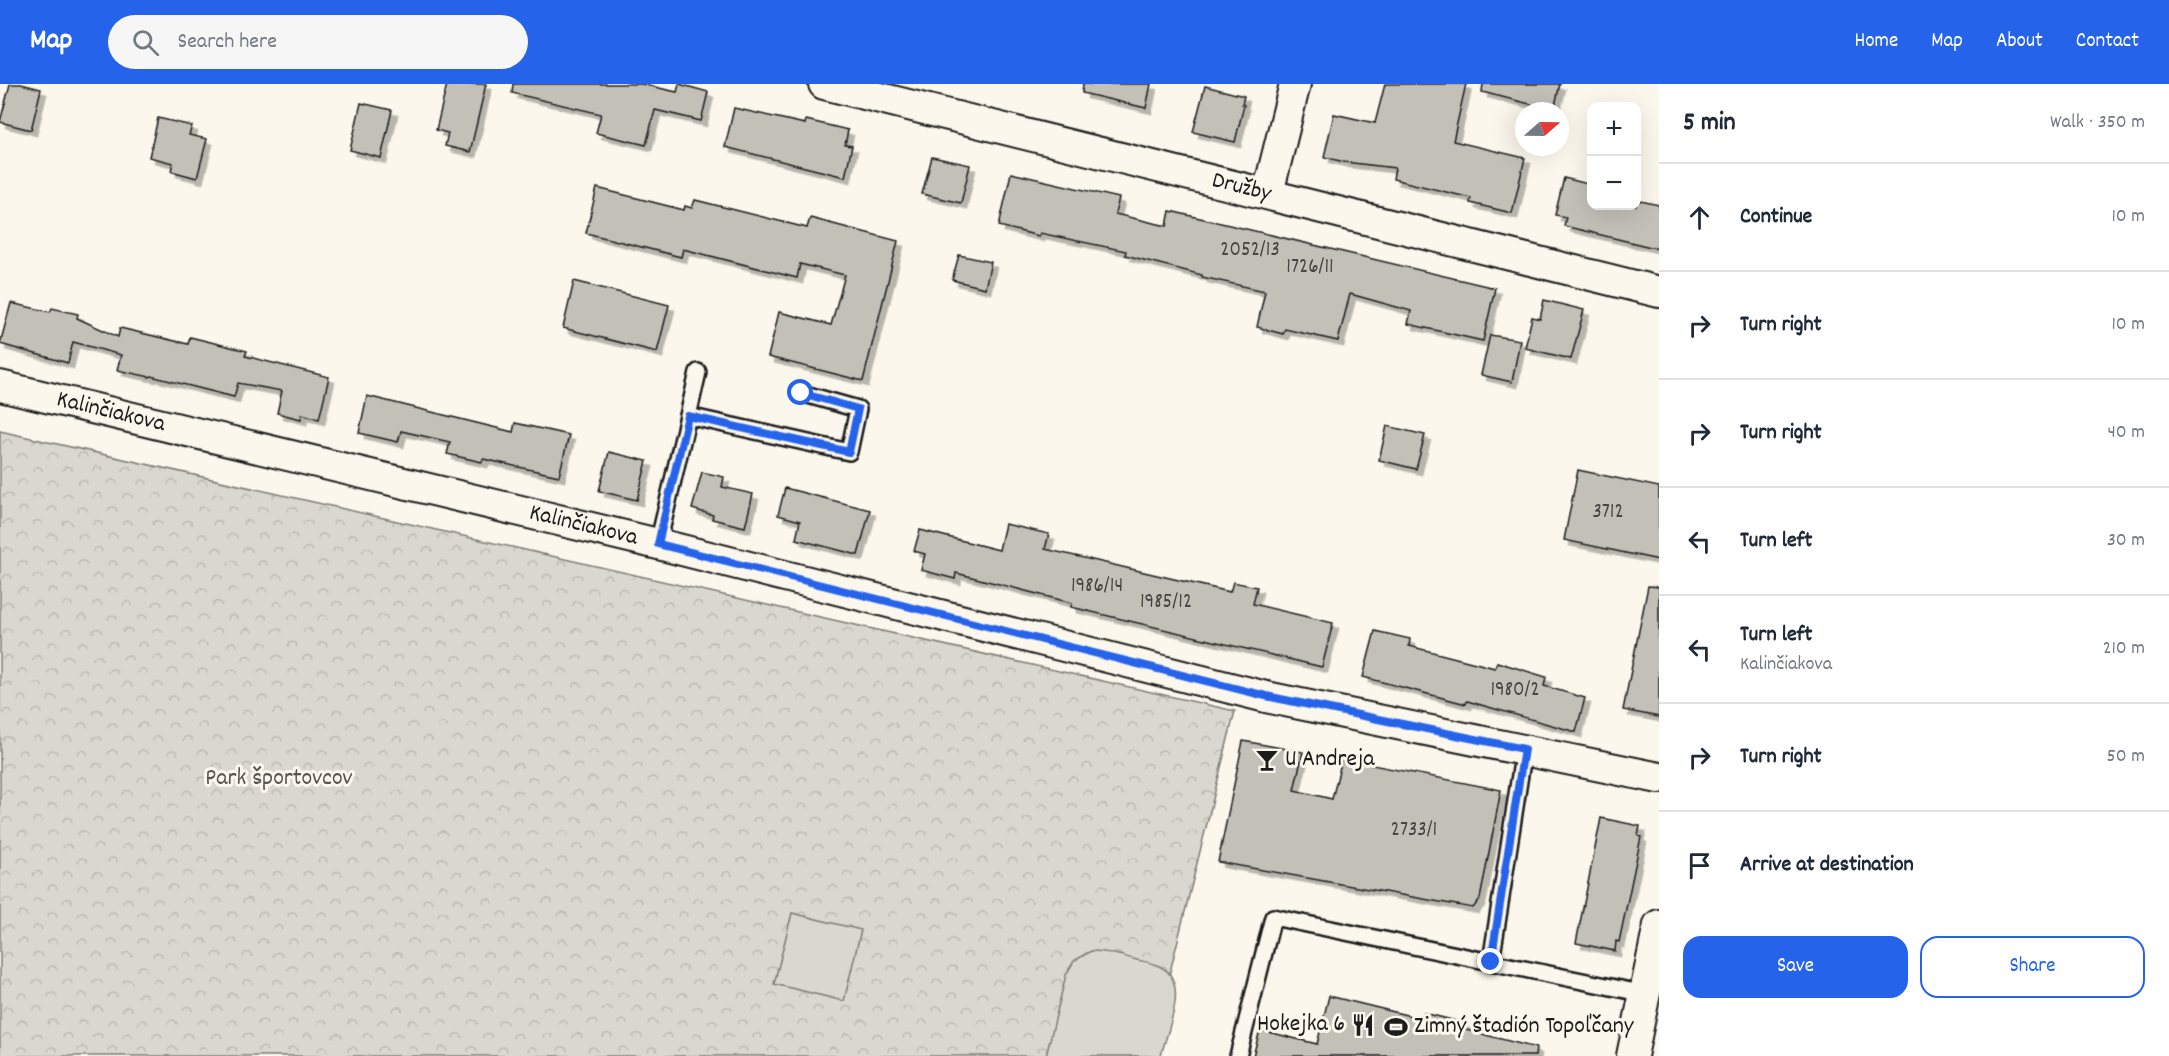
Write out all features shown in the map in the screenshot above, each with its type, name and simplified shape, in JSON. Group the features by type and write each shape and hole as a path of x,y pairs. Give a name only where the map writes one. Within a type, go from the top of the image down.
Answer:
{"street":[{"name":"Družby","path":"825,84 1659,292"},
{"path":"1268,193 1295,84"},
{"name":"Kalinčiakova","path":"0,386 658,544 1266,696 1659,778"},
{"path":"1632,1056 1659,925"}],"lane":[{"path":"658,544 698,372"},
{"path":"688,416 849,452 858,409 801,393"},
{"path":"1491,962 1524,749"},
{"path":"1238,1056 1273,917 1645,994"}],"green space":[{"name":"Park športovcov","path":"0,431 1235,711 1149,1056 0,1056"},
{"path":"792,913 861,930 844,1001 774,984"},
{"path":"1091,951 1108,952 1153,964 1167,971 1173,979 1175,1000 1161,1056 1046,1056 1066,975 1074,961"}],"building":[{"path":"10,84 41,89 31,130 0,122"},
{"path":"447,84 486,84 470,152 445,146 448,133 436,130"},
{"path":"513,84 641,84 677,92 679,84 708,92 701,121 655,110 646,145 596,133 601,114 512,93"},
{"path":"1083,84 1151,84 1146,108 1082,93"},
{"path":"1385,84 1466,84 1453,141 1525,158 1512,213 1470,203 1471,198 1393,179 1395,168 1344,162 1324,157 1334,114 1375,123"},
{"path":"1483,84 1560,84 1556,102 1522,102 1482,92"},
{"path":"1205,86 1244,96 1235,142 1193,132"},
{"path":"361,103 392,110 381,158 350,150"},
{"path":"734,108 805,124 806,120 848,130 845,145 852,146 845,177 725,147"},
{"path":"158,118 192,126 189,135 207,139 197,178 171,171 173,163 149,157"},
{"path":"932,157 970,165 961,203 922,194"},
{"path":"1011,173 1119,198 1115,214 1167,226 1170,211 1495,288 1483,341 1408,324 1411,311 1350,294 1338,341 1285,329 1283,334 1257,327 1265,291 1202,277 1202,275 1125,255 1126,251 1040,233 1039,236 999,226"},
{"path":"1564,178 1587,184 1587,210 1641,210 1641,201 1659,205 1659,249 1564,226 1566,217 1555,215"},
{"path":"597,188 684,210 685,206 692,208 695,200 807,228 810,218 898,241 863,381 768,357 779,312 831,325 845,275 800,264 797,278 683,249 681,257 586,233"},
{"path":"959,255 991,262 985,288 952,280"},
{"path":"574,281 669,305 657,352 563,328"},
{"path":"1544,300 1584,310 1571,359 1525,348 1532,317 1540,319"},
{"path":"11,303 50,312 52,308 78,314 77,318 118,337 120,328 188,344 190,337 247,351 245,356 329,377 319,419 302,414 301,419 277,413 282,391 238,383 234,397 117,370 121,355 73,342 68,363 0,344"},
{"path":"1490,335 1520,340 1512,382 1481,375"},
{"path":"367,396 513,432 515,423 569,435 559,476 483,459 482,462 447,454 450,442 401,431 398,442 359,433"},
{"path":"1387,426 1425,435 1416,469 1379,460"},
{"path":"609,452 647,461 637,500 599,491"},
{"path":"1578,470 1659,487 1659,560 1564,540"},
{"path":"702,472 724,477 722,487 753,494 745,527 712,519 713,515 692,509"},
{"path":"785,488 870,510 858,555 796,539 800,521 778,515"},
{"path":"1005,524 1049,534 1045,549 1230,592 1233,582 1257,587 1253,604 1333,623 1322,667 1071,607 1072,603 956,573 955,579 921,570 925,554 914,551 920,530 999,550"},
{"path":"1648,586 1659,587 1659,717 1623,710"},
{"path":"1375,631 1410,639 1409,646 1495,668 1497,662 1546,677 1544,686 1585,698 1576,732 1467,701 1466,704 1363,677"},
{"path":"1243,741 1303,752 1294,790 1332,799 1342,759 1501,790 1480,899 1473,908 1218,862"},
{"path":"1601,818 1640,826 1638,836 1641,837 1619,942 1616,941 1615,951 1576,943"},
{"name":"Zimný štadión Topoľčany","path":"1329,996 1423,1019 1424,1013 1464,1023 1462,1029 1536,1048 1535,1056 1253,1056 1260,1030 1317,1044"}],"place":[{"name":"U Andreja","path":"1267,760"},
{"name":"Hokejka 6","path":"1363,1025"},
{"name":"Zimný štadión Topoľčany","path":"1396,1027"}],"route":[{"path":"801,393 858,409 849,452 688,416 658,544 1266,696 1524,749 1491,962"}]}
